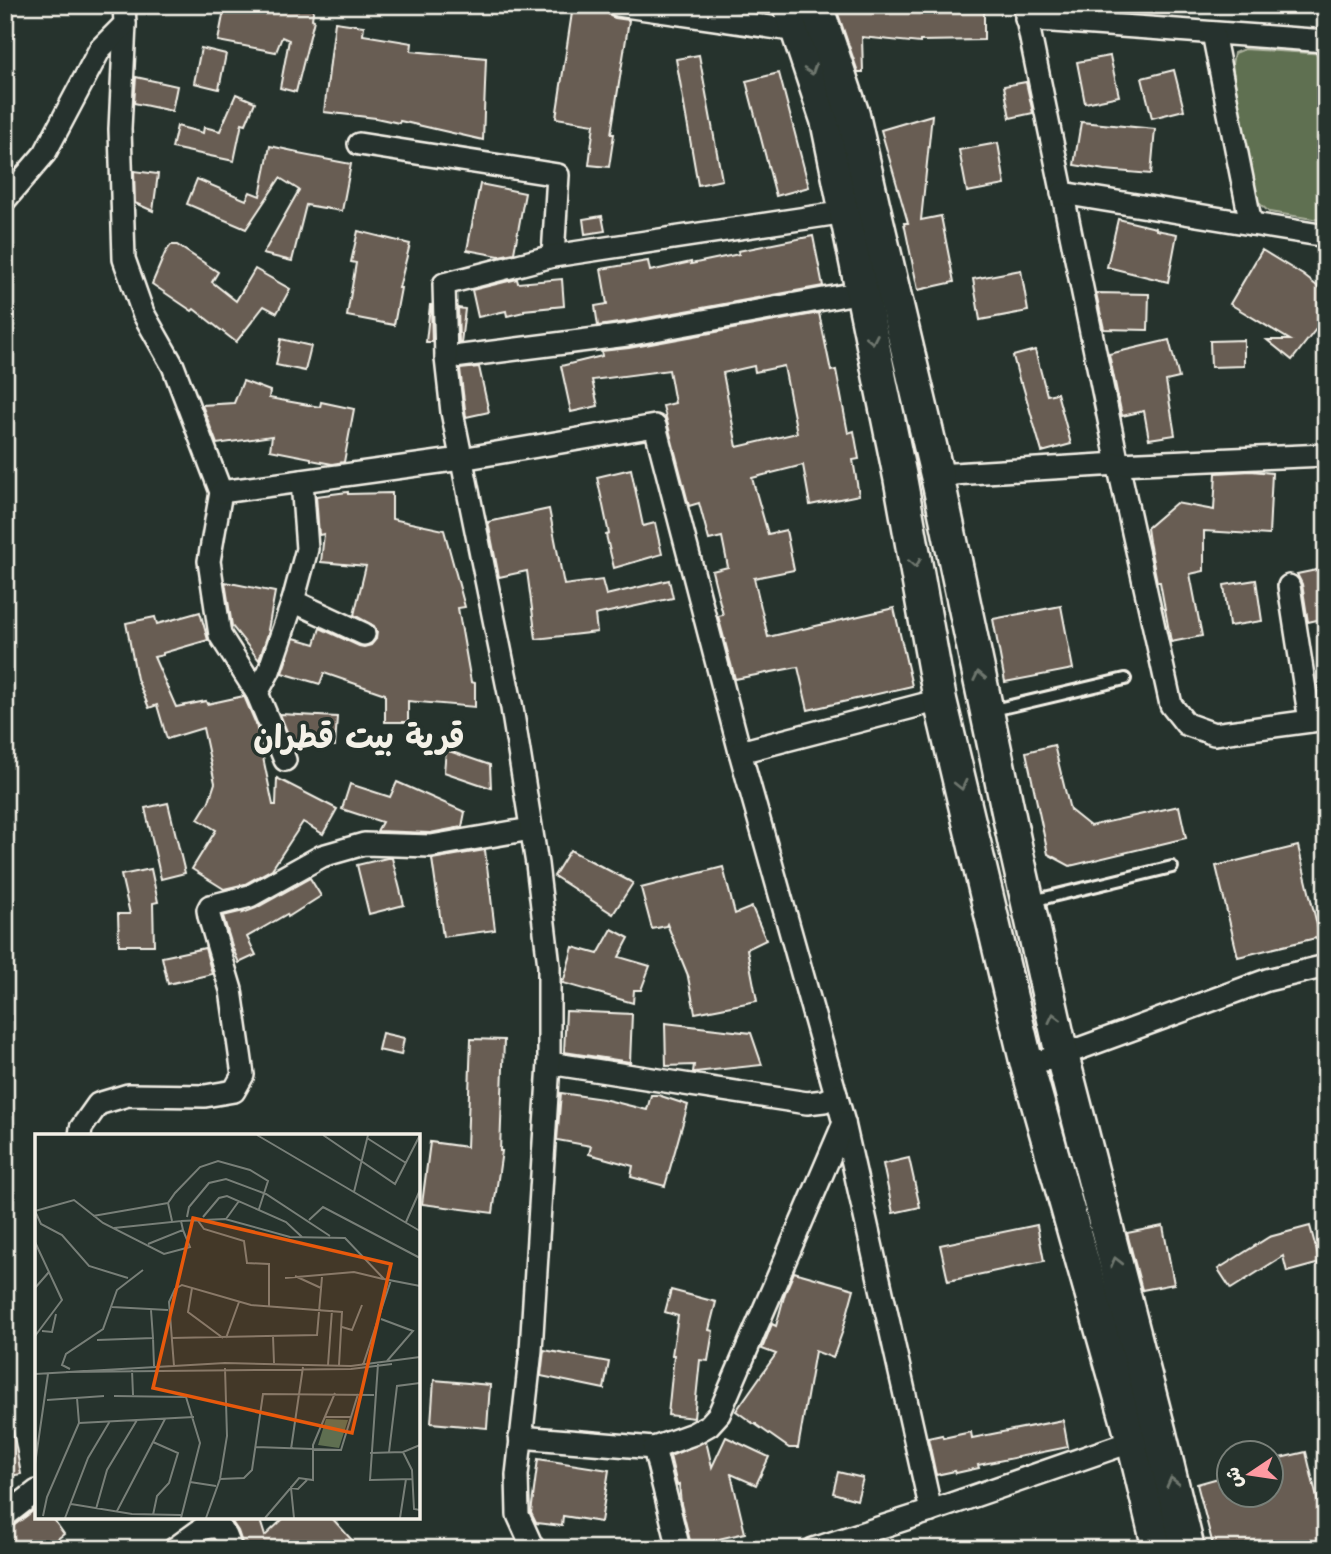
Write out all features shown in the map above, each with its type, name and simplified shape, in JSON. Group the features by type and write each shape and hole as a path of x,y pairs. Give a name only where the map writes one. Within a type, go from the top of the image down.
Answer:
{"street":[{"path":"618,5 794,18 827,120 900,477 940,700 1027,1065 1133,1441 1159,1549"},
{"path":"816,5 853,115 937,475 1062,1055 1188,1549"},
{"path":"1289,586 1318,720 1214,734 1186,724 1171,705 1118,464 1025,12 1213,33 1326,40"},
{"path":"5,200 45,153 100,49 124,14"},
{"path":"124,14 120,129 124,259 144,313 173,366 221,492 209,561 220,635 257,693 285,760"},
{"path":"1213,33 1251,224"},
{"path":"359,144 558,175 553,256"},
{"path":"1062,192 1326,236"},
{"path":"535,1549 518,1515 517,1475 531,1350 549,1063 549,966 512,708 452,412 446,358 444,284 553,256 846,212"},
{"path":"446,358 627,335 862,292"},
{"path":"221,492 461,459 655,426 740,752 844,1123 931,1511"},
{"path":"900,477 1326,454"},
{"path":"257,693 269,671 307,549 302,481"},
{"path":"293,601 365,634"},
{"path":"740,752 940,700"},
{"path":"80,1134 81,1128 97,1104 128,1095 205,1096 234,1091 243,1074 231,990 209,916 211,906 250,896 322,856 364,844 431,846 531,829"},
{"path":"979,863 1017,854"},
{"path":"1027,1065 1062,1055 1267,980 1326,966"},
{"path":"549,1063 807,1103 824,1101 836,1095"},
{"path":"520,1437 654,1448 693,1434 709,1425 719,1414 844,1123"},
{"path":"813,1549 1133,1441"},
{"path":"654,1448 679,1549"},
{"path":"5,1516 35,1494"},
{"path":"174,1549 203,1528 219,1526 231,1549"}],"lane":[{"path":"986,711 1125,679"},
{"path":"1028,902 1172,867"}],"green space":[{"path":"1244,49 1326,54 1326,221 1269,212 1259,203 1253,192 1232,64 1234,53"}],"building":[{"path":"225,5 314,5 314,20 296,92 280,88 289,40 282,37 276,52 218,41"},
{"path":"835,5 984,5 984,40 920,43 862,37 863,72 858,72"},
{"path":"573,6 607,11 610,16 629,20 611,134 614,134 609,167 589,165 594,124 556,118"},
{"path":"335,22 364,26 363,35 412,43 411,51 486,58 483,140 400,121 399,123 324,112"},
{"path":"201,48 226,54 219,89 194,83"},
{"path":"699,55 722,180 698,185 676,59"},
{"path":"1110,56 1119,96 1085,103 1077,62"},
{"path":"1174,70 1184,110 1152,118 1142,78"},
{"path":"779,73 809,187 776,196 746,81"},
{"path":"136,77 177,86 172,111 134,103"},
{"path":"1026,82 1033,113 1010,118 1004,86"},
{"path":"236,94 255,102 246,124 242,123 234,161 172,148 177,126 203,133 204,127 220,131"},
{"path":"932,115 921,220 941,216 954,282 918,290 904,223 908,223 881,130"},
{"path":"1081,122 1155,129 1151,174 1074,165"},
{"path":"998,143 1005,185 967,192 959,150"},
{"path":"270,146 351,164 342,211 306,205 292,261 263,254 299,190 280,178 246,229 187,204 197,179 246,200 250,192 260,196"},
{"path":"134,171 158,174 153,211 135,203"},
{"path":"480,184 525,193 514,253 499,256 467,250"},
{"path":"602,216 605,231 585,234 583,219"},
{"path":"1118,219 1177,234 1168,282 1107,267"},
{"path":"358,231 410,244 399,288 394,325 347,316 356,263 351,262"},
{"path":"813,236 823,286 598,326 595,306 607,304 601,269 648,261 650,271"},
{"path":"171,245 177,245 218,272 212,282 236,301 255,269 290,289 277,313 264,306 236,342 194,309 192,311 152,284"},
{"path":"1262,250 1303,275 1326,293 1326,316 1292,360 1267,340 1290,340 1230,304"},
{"path":"1021,270 1028,311 980,320 973,279"},
{"path":"517,279 518,283 562,279 564,306 524,310 507,316 506,311 478,317 472,290"},
{"path":"1096,293 1149,294 1148,330 1104,329"},
{"path":"430,305 432,342 426,342"},
{"path":"458,308 465,309 461,343 459,343"},
{"path":"819,313 831,371 836,370 848,433 854,431 859,459 853,460 859,495 810,505 803,465 752,478 768,534 786,530 794,570 754,578 768,637 894,608 912,686 808,710 798,667 735,679 718,616 723,615 712,571 728,567 722,537 709,540 699,503 689,506 663,406 675,403 669,370 592,380 598,406 571,412 561,366 602,356 601,351","holes":["754,366 755,372 784,366 797,433 737,447 723,373"]},
{"path":"281,339 311,346 305,371 276,365"},
{"path":"1169,340 1179,378 1166,381 1175,435 1149,439 1144,411 1122,416 1109,354"},
{"path":"1244,340 1244,366 1211,367 1210,341"},
{"path":"1035,350 1047,395 1057,393 1071,444 1042,452 1013,356"},
{"path":"479,367 489,412 466,417 460,369"},
{"path":"243,381 270,391 269,398 320,407 321,402 354,409 344,462 332,464 270,450 272,436 217,444 202,405 234,403"},
{"path":"631,469 643,526 655,523 662,554 614,568 597,477"},
{"path":"1216,473 1272,473 1269,535 1204,531 1204,571 1190,574 1202,636 1171,642 1147,528 1176,503 1214,510"},
{"path":"348,492 392,493 392,519 444,530 465,607 458,608 471,682 475,683 475,707 408,701 408,722 385,722 385,694 324,673 320,684 282,673 294,638 315,644 320,628 364,647 371,645 376,639 374,626 354,615 366,566 321,562 324,534 319,535 316,496"},
{"path":"549,509 564,585 602,580 606,595 669,580 673,598 595,615 597,632 536,639 527,571 499,577 488,522"},
{"path":"1326,568 1326,618 1308,622 1302,584 1297,574"},
{"path":"1256,580 1262,621 1229,626 1224,585"},
{"path":"225,582 275,592 269,631 259,660 232,626"},
{"path":"1061,606 1073,669 1005,682 993,619"},
{"path":"200,612 208,640 154,657 176,707 244,696 256,724 273,805 276,805 277,778 337,809 323,834 303,822 272,869 245,884 224,889 192,869 216,830 198,819 209,801 215,783 203,728 167,739 157,705 149,708 137,679 126,623 155,617 157,624"},
{"path":"280,714 337,717 335,746 292,744"},
{"path":"1054,745 1070,810 1090,826 1179,806 1186,838 1070,866 1048,854 1026,752"},
{"path":"446,750 490,765 491,788 444,772"},
{"path":"397,782 465,812 462,827 430,833 377,831 382,822 342,809 350,784 390,797"},
{"path":"168,803 185,873 161,879 145,808"},
{"path":"1298,846 1320,937 1238,957 1216,866"},
{"path":"485,850 495,930 443,937 432,859"},
{"path":"570,850 633,883 613,914 554,876"},
{"path":"392,858 404,905 369,914 357,865"},
{"path":"723,867 735,914 752,907 766,940 747,949 757,1001 695,1013 689,978 667,924 652,929 641,888"},
{"path":"151,869 158,902 153,903 154,945 119,945 118,914 130,914 121,875"},
{"path":"310,878 321,896 288,917 287,914 247,937 256,955 239,963 223,916 256,908"},
{"path":"612,929 629,938 619,957 650,966 641,990 634,990 633,1003 563,983 573,947 598,954"},
{"path":"205,948 212,974 168,984 162,957"},
{"path":"566,1011 632,1014 630,1062 564,1052"},
{"path":"665,1023 751,1033 762,1065 695,1072 694,1065 666,1066"},
{"path":"382,1033 404,1038 401,1055 378,1050"},
{"path":"471,1039 504,1040 502,1151 493,1213 422,1204 430,1142 467,1147"},
{"path":"561,1093 603,1099 647,1110 651,1095 688,1105 665,1186 631,1177 633,1166 589,1154 591,1146 557,1140"},
{"path":"909,1158 920,1207 893,1213 883,1164"},
{"path":"1037,1225 1044,1261 948,1281 940,1245"},
{"path":"1163,1226 1174,1284 1142,1290 1127,1233"},
{"path":"1310,1226 1320,1263 1287,1272 1283,1256 1231,1289 1218,1269 1269,1237"},
{"path":"794,1272 854,1289 833,1358 815,1351 798,1448 789,1448 736,1411 776,1354 762,1349 772,1324 776,1326"},
{"path":"671,1290 716,1302 709,1330 713,1331 708,1361 700,1360 694,1418 668,1415 678,1316 665,1312"},
{"path":"544,1350 609,1362 604,1389 541,1376"},
{"path":"434,1380 490,1385 487,1428 431,1423"},
{"path":"1063,1420 1068,1447 978,1465 979,1468 956,1473 936,1475 928,1438 971,1432 972,1438"},
{"path":"5,1431 13,1431 21,1474 5,1477"},
{"path":"726,1437 769,1457 756,1485 731,1474 745,1533 714,1540 715,1549 692,1549 679,1484 677,1485 670,1456 706,1441 712,1467"},
{"path":"1306,1452 1326,1536 1326,1549 1214,1549 1197,1484 1216,1479 1216,1508 1286,1508 1286,1457"},
{"path":"538,1459 609,1470 601,1522 563,1516 562,1526 536,1523 531,1513"},
{"path":"838,1472 863,1478 857,1500 833,1493"},
{"path":"35,1510 35,1519 53,1519 64,1534 44,1549 18,1549 5,1529"},
{"path":"260,1519 265,1536 283,1519 333,1519 360,1549 244,1549 232,1522"}],"district":[{"name":"قرية بيت قطران","path":"359,735"}]}
